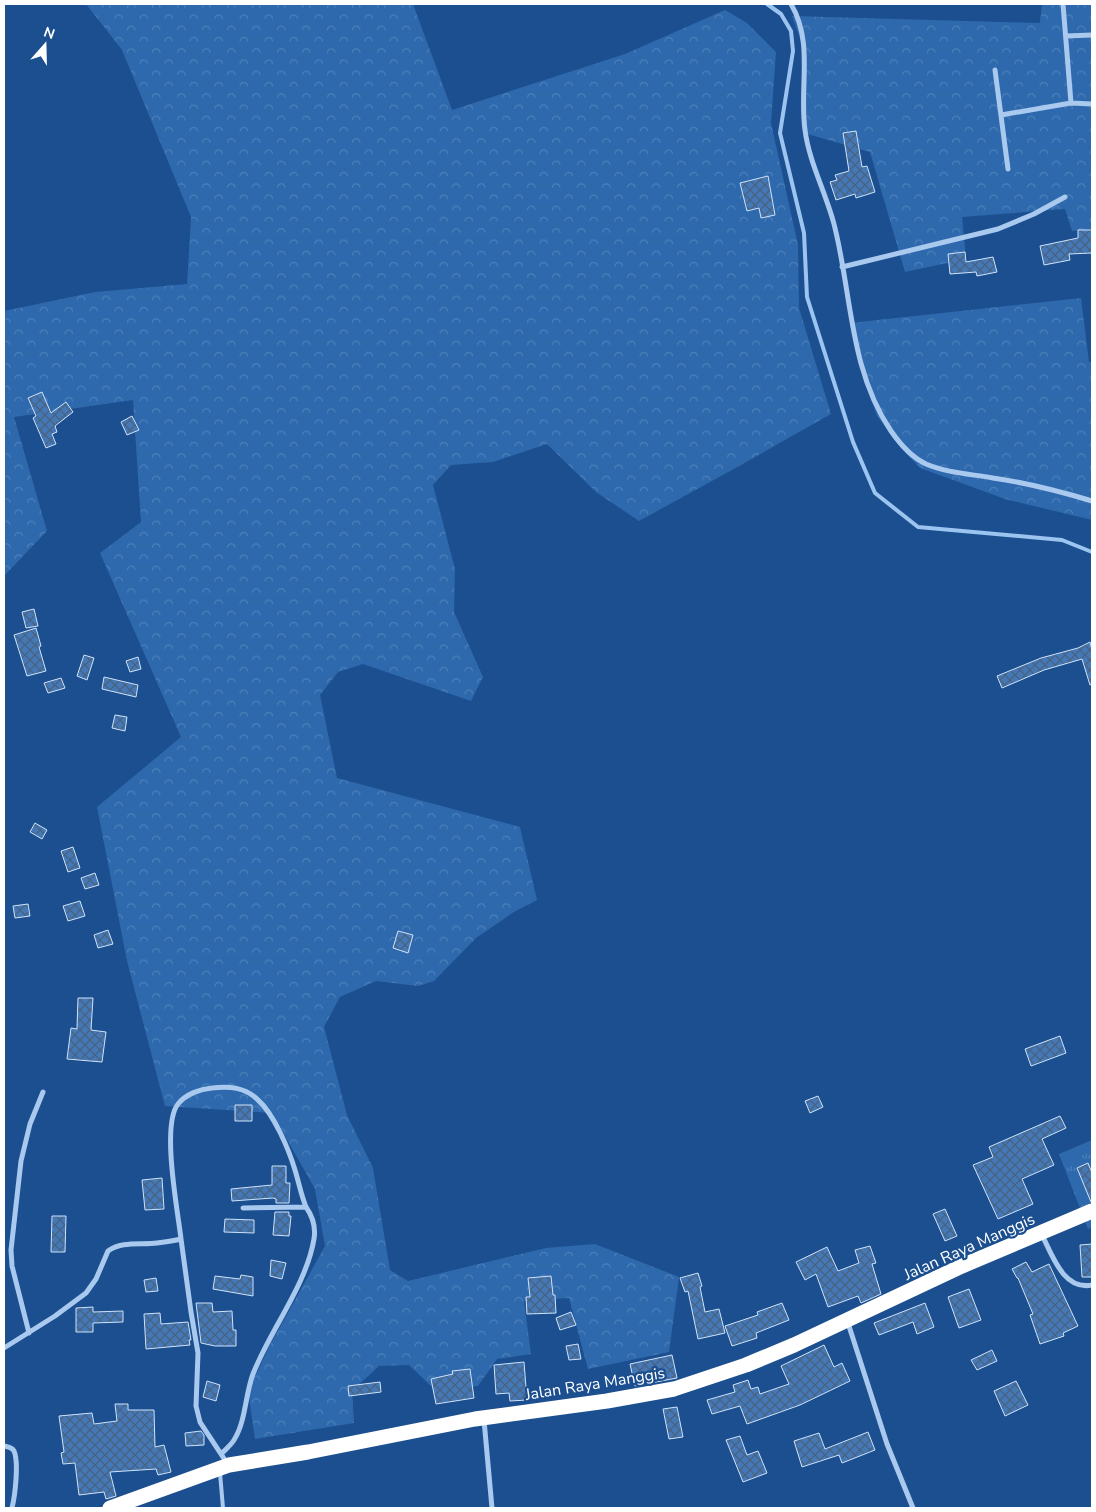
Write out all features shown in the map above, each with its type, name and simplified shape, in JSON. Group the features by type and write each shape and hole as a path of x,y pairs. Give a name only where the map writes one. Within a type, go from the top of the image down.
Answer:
{"highway":[{"name":"Jalan Raya Manggis","path":"110,1508 146,1496 223,1462 326,1448 484,1417 607,1401 674,1389 746,1365 794,1346 962,1266 1092,1211"}],"street":[{"path":"792,4 802,28 804,44 803,114 805,132 834,226 861,369 882,417 906,450 921,461 941,469 1038,486 1092,501"},
{"path":"1063,4 1072,103"},
{"path":"1066,36 1092,35"},
{"path":"995,70 1008,169"},
{"path":"1001,115 1072,103 1092,104"},
{"path":"842,267 998,229 1034,214 1064,197"},
{"path":"227,1086 243,1090 259,1100 273,1119 287,1148 302,1197 315,1229 314,1240 305,1268 253,1375 237,1434 223,1462 200,1422 196,1406 198,1353 170,1152 174,1116 178,1104 190,1094 207,1088 227,1086"},
{"path":"28,1333 12,1266 11,1250 21,1161 30,1124 43,1092"},
{"path":"243,1208 306,1207"},
{"path":"1041,1233 1066,1277 1079,1285 1092,1285"},
{"path":"4,1348 55,1316 86,1293 96,1279 106,1255 112,1248 120,1245 182,1239"},
{"path":"847,1320 887,1444 913,1508"},
{"path":"484,1417 492,1508"},
{"path":"4,1446 11,1448 15,1455 16,1482 12,1508"}],"lane":[{"path":"223,1462 223,1508"}],"green space":[{"path":"86,4 413,4 452,110 625,54 725,10 747,23 776,52 771,123 798,245 799,308 831,414 639,521 596,492 547,444 493,462 451,465 433,485 455,569 454,612 483,677 471,701 363,664 338,672 320,695 337,778 520,827 537,900 514,912 476,938 434,981 418,986 376,981 340,997 324,1027 347,1115 373,1168 390,1270 408,1281 546,1248 595,1244 679,1277 669,1352 588,1369 569,1298 524,1301 531,1354 497,1359 478,1386 436,1391 409,1365 379,1366 352,1391 354,1423 255,1439 248,1391 270,1345 325,1246 315,1189 272,1113 165,1106 127,961 97,807 181,737 100,553 141,522 133,400 14,417 47,531 4,576 4,311 95,292 187,284 191,217 122,50"},
{"path":"1042,4 1092,4 1092,230 1072,231 1065,209 962,217 966,259 905,272 870,152 804,133 805,52 792,16 1040,23"},
{"path":"1081,298 1089,362 1092,362 1092,520 1005,499 920,468 901,448 877,416 861,370 850,323"},
{"path":"1092,1140 1092,1227 1088,1229 1059,1154"}],"building":[{"path":"856,131 862,167 867,166 875,192 856,198 855,194 836,200 830,182 837,180 835,175 849,171 843,133"},
{"path":"768,176 775,215 761,218 759,208 747,211 740,183"},
{"path":"1078,230 1092,230 1092,253 1069,254 1070,260 1044,265 1040,246 1078,238"},
{"path":"965,252 966,262 993,257 997,272 977,276 976,272 950,274 948,254"},
{"path":"42,392 51,413 66,402 73,412 55,426 57,432 52,434 56,444 46,448 33,418 36,416 28,398"},
{"path":"132,416 139,430 127,435 121,422"},
{"path":"34,609 38,626 26,628 22,612"},
{"path":"36,628 46,671 27,676 14,635"},
{"path":"1090,642 1092,650 1092,684 1090,685 1082,659 1044,670 1002,688 997,676 1041,658 1078,648"},
{"path":"84,655 94,658 87,680 77,676"},
{"path":"138,657 141,669 130,672 126,661"},
{"path":"104,677 138,685 136,697 102,689"},
{"path":"61,678 65,688 48,693 44,683"},
{"path":"115,715 127,717 125,731 112,728"},
{"path":"35,823 47,830 42,839 30,832"},
{"path":"73,847 80,868 68,872 61,851"},
{"path":"95,873 99,885 85,889 81,878"},
{"path":"80,901 85,916 68,921 63,906"},
{"path":"28,904 30,916 15,918 13,906"},
{"path":"108,930 113,944 98,948 94,935"},
{"path":"398,931 413,935 408,953 393,948"},
{"path":"78,998 93,998 91,1030 106,1032 102,1062 67,1059 71,1028 77,1029"},
{"path":"1060,1036 1066,1053 1031,1066 1025,1049"},
{"path":"818,1096 823,1107 810,1113 805,1101"},
{"path":"235,1105 252,1105 252,1121 235,1121"},
{"path":"1060,1116 1066,1128 1042,1139 1054,1165 1022,1179 1033,1204 998,1219 973,1165 993,1157 989,1147"},
{"path":"1088,1163 1092,1173 1092,1202 1077,1168"},
{"path":"272,1166 286,1166 286,1183 290,1183 289,1203 276,1203 276,1199 273,1198 232,1201 231,1189 272,1185"},
{"path":"162,1178 164,1209 145,1210 142,1180"},
{"path":"945,1209 957,1236 945,1241 933,1214"},
{"path":"275,1212 289,1212 289,1216 291,1216 289,1236 273,1235"},
{"path":"52,1216 66,1216 65,1252 51,1252"},
{"path":"225,1219 254,1220 254,1233 224,1232"},
{"path":"1092,1244 1092,1277 1082,1277 1080,1245"},
{"path":"870,1246 876,1263 872,1264 881,1294 861,1303 858,1296 828,1307 816,1274 805,1280 796,1262 827,1247 838,1271 859,1263 855,1250"},
{"path":"271,1260 286,1263 282,1279 270,1276"},
{"path":"1026,1262 1032,1272 1049,1264 1078,1326 1063,1333 1064,1336 1040,1344 1030,1315 1033,1314 1018,1278 1012,1269"},
{"path":"698,1273 702,1286 700,1287 705,1312 719,1309 725,1333 698,1339 688,1291 685,1292 680,1278"},
{"path":"241,1275 253,1277 253,1296 213,1289 215,1276 240,1279"},
{"path":"551,1276 556,1313 527,1314 526,1297 530,1297 528,1278"},
{"path":"156,1278 158,1291 146,1292 144,1280"},
{"path":"969,1289 981,1320 959,1328 948,1297"},
{"path":"196,1303 212,1303 213,1312 232,1311 233,1330 236,1330 236,1346 215,1346 201,1343"},
{"path":"782,1303 789,1320 756,1333 757,1338 732,1346 725,1326 758,1315 757,1312"},
{"path":"925,1303 934,1327 917,1334 913,1322 879,1335 874,1323"},
{"path":"93,1307 93,1312 123,1311 123,1322 93,1323 93,1332 76,1332 76,1308"},
{"path":"571,1312 576,1325 560,1330 556,1318"},
{"path":"160,1313 161,1324 188,1322 190,1345 146,1349 144,1314"},
{"path":"578,1344 581,1359 569,1360 566,1346"},
{"path":"824,1345 834,1367 842,1363 850,1381 800,1405 747,1424 740,1406 712,1414 707,1400 735,1392 733,1385 748,1380 751,1389 758,1387 760,1394 789,1384 781,1366"},
{"path":"992,1350 997,1361 977,1370 971,1360"},
{"path":"672,1355 677,1378 635,1386 630,1364"},
{"path":"524,1362 527,1400 510,1401 509,1393 496,1394 494,1365"},
{"path":"470,1369 474,1398 436,1404 431,1379 453,1374 452,1371"},
{"path":"207,1381 220,1385 216,1401 203,1397"},
{"path":"1016,1381 1028,1405 1005,1416 994,1391"},
{"path":"380,1382 381,1392 349,1396 348,1386"},
{"path":"115,1404 128,1404 128,1410 154,1410 155,1447 164,1445 171,1472 158,1475 156,1469 110,1472 116,1496 106,1499 104,1492 79,1495 75,1463 63,1464 61,1453 64,1452 59,1416 92,1413 94,1424 117,1421"},
{"path":"677,1407 683,1437 669,1439 663,1409"},
{"path":"201,1431 204,1435 204,1445 186,1446 185,1433"},
{"path":"868,1432 875,1450 842,1463 839,1455 802,1467 794,1441 819,1433 825,1449"},
{"path":"740,1436 747,1455 758,1451 767,1473 743,1482 726,1440"}],"waterway":[{"path":"767,4 781,14 791,31 793,51 780,133 804,233 807,297 853,442 875,493 918,527 1062,540 1092,552"}]}
